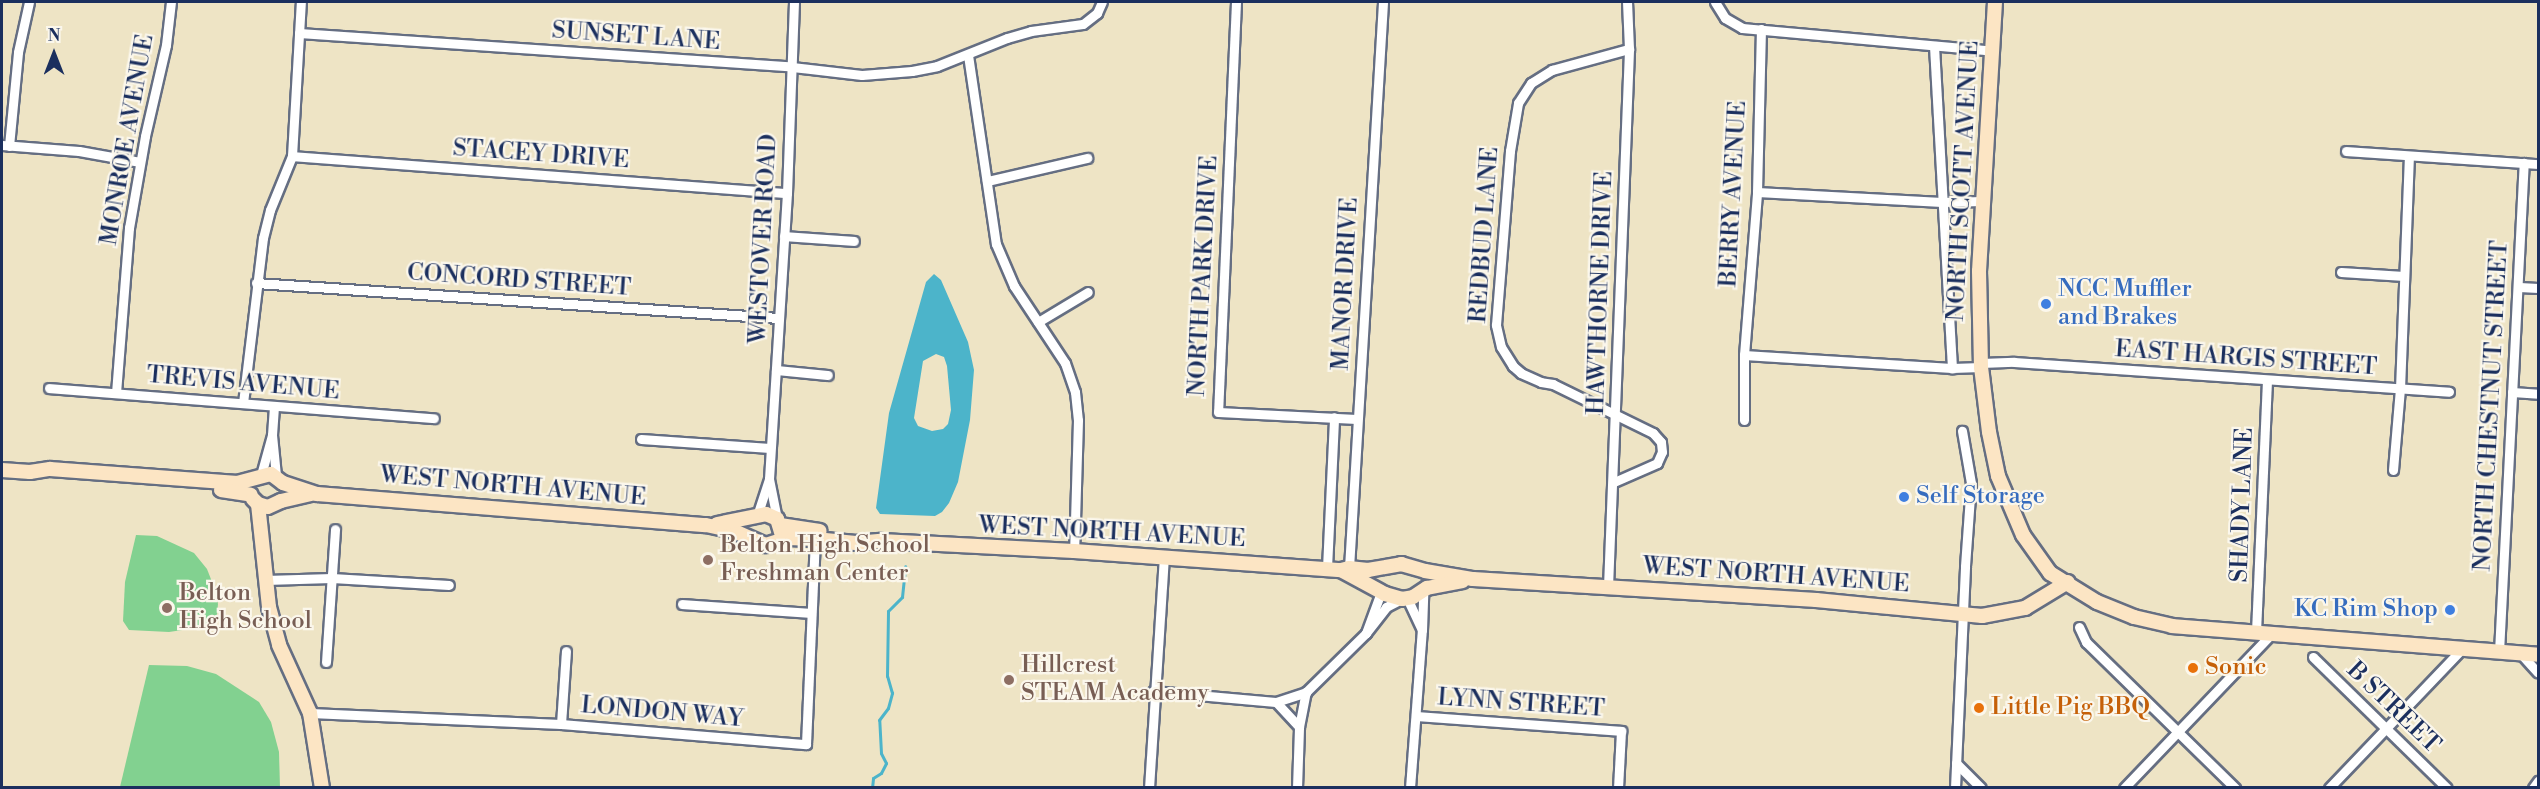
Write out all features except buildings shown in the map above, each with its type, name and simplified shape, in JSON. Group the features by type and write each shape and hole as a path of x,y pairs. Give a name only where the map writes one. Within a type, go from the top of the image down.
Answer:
{"main road":[{"name":"NORTH SCOTT AVENUE","path":"1995,2 1978,300 1981,365 1991,447 2004,494 2023,535 2050,573 2097,602 2134,617 2172,626 2538,656"},
{"name":"WEST NORTH AVENUE","path":"30,472 50,469 237,483 258,477 280,480 317,494 706,525 734,531 761,545 788,538 815,538 856,543 881,541 1074,551 1339,569 1380,569 1401,564 1425,571 1473,579 1608,586 1982,616 2012,612 2047,597 2068,582"},
{"name":"WEST NORTH AVENUE","path":"2,470 30,472 47,477 203,488 277,504 317,494"},
{"path":"258,477 255,500 264,543 265,580 269,607 279,645 310,713 322,788"},
{"path":"264,543 277,504 284,493 280,480"},
{"name":"WEST NORTH AVENUE","path":"706,525 766,514 779,522 855,534 881,541"},
{"path":"753,539 750,529 757,516"},
{"path":"775,542 780,534 779,522"},
{"name":"WEST NORTH AVENUE","path":"1339,569 1348,576 1379,590 1404,598 1425,590 1473,579"},
{"path":"1379,590 1376,579 1380,569"},
{"path":"1425,571 1425,590"}],"street":[{"path":"29,2 18,52 5,146 79,152 140,162"},
{"name":"MONROE AVENUE","path":"116,393 126,256 140,162 166,45 171,2"},
{"path":"243,403 256,283 270,210 292,156 301,2"},
{"name":"WESTOVER ROAD","path":"757,516 768,479 787,193 795,2"},
{"name":"SUNSET LANE","path":"299,33 792,67 842,75 887,74 937,66 1023,33 1083,24 1097,14 1102,2"},
{"name":"NORTH PARK DRIVE","path":"1236,2 1218,412 1357,418"},
{"name":"MANOR DRIVE","path":"1339,569 1357,418 1382,2"},
{"name":"HAWTHORNE DRIVE","path":"1608,586 1617,415 1629,48 1627,2"},
{"path":"1715,2 1719,11 1733,24 1742,28 1993,51"},
{"name":"BERRY AVENUE","path":"1744,420 1744,355 1756,192 1761,29"},
{"path":"1934,46 1952,368"},
{"name":"REDBUD LANE","path":"1614,482 1657,463 1662,452 1661,442 1653,433 1617,415 1553,384 1532,379 1521,373 1506,356 1497,336 1496,325 1510,151 1518,103 1532,83 1552,70 1629,48"},
{"path":"968,55 992,226 1000,255 1014,286 1065,363 1075,392 1078,420 1074,551"},
{"path":"2346,151 2538,164"},
{"name":"STACEY DRIVE","path":"292,156 787,193"},
{"path":"2393,470 2400,389 2409,156"},
{"path":"987,181 1087,158"},
{"name":"NORTH CHESTNUT STREET","path":"2499,652 2524,163"},
{"path":"1756,192 1942,202 1983,201"},
{"path":"784,236 854,241"},
{"path":"2341,272 2404,276"},
{"name":"CONCORD STREET","path":"256,283 779,318"},
{"path":"2519,287 2538,288"},
{"path":"1038,322 1088,292"},
{"name":"EAST HARGIS STREET","path":"1744,355 1952,368 2004,362 2448,392"},
{"path":"776,370 828,375"},
{"name":"SHADY LANE","path":"2256,632 2267,380"},
{"name":"TREVIS AVENUE","path":"49,388 434,418"},
{"path":"2512,392 2538,394"},
{"path":"274,406 272,435 280,480"},
{"path":"1334,417 1339,569"},
{"path":"1955,788 1962,613 1971,483 1962,431"},
{"path":"258,477 272,435"},
{"path":"641,439 770,448"},
{"name":"WESTOVER ROAD","path":"768,479 779,522"},
{"path":"326,662 335,529"},
{"name":"LONDON WAY","path":"310,713 561,724 806,744 815,538"},
{"path":"1149,788 1153,691 1164,557"},
{"path":"265,580 332,578 449,585"},
{"path":"1365,633 1379,590"},
{"path":"1410,788 1425,590"},
{"path":"1153,691 1276,702 1306,692 1365,633 1386,607 1404,598 1422,630"},
{"path":"682,604 811,613"},
{"path":"2079,627 2086,642 2235,788"},
{"path":"2124,788 2272,633"},
{"path":"2329,788 2462,649"},
{"path":"561,724 566,651"},
{"path":"2521,654 2538,673"},
{"name":"B STREET","path":"2313,657 2447,788"},
{"path":"1297,788 1299,728 1306,692"},
{"path":"1276,702 1299,728"},
{"name":"LYNN STREET","path":"1417,716 1621,730 1618,788"},
{"path":"1956,763 1981,788"},
{"path":"2533,788 2538,781"}],"green space":[{"path":"136,535 157,536 194,553 207,569 214,587 218,604 216,625 169,632 129,630 123,621 125,582"},
{"path":"149,665 187,666 216,674 259,702 271,722 279,752 280,787 120,787"}],"water":[{"path":"934,274 941,280 968,342 974,370 970,420 958,482 949,503 942,512 935,516 880,514 876,508 889,413 926,282","holes":["936,354 944,357 951,410 948,424 943,429 932,431 918,426 914,418 923,361"]}],"waterway":[{"path":"872,788 873,778 881,773 886,763 881,753 879,720 888,708 892,693 887,676 888,611 902,597 905,566"}],"place":[{"name":"NCC Muffler and Brakes","path":"2046,304"},
{"name":"Self Storage","path":"1904,497"},
{"name":"Belton High School Freshman Center","path":"708,560"},
{"name":"Belton High School","path":"167,608"},
{"name":"KC Rim Shop","path":"2450,610"},
{"name":"Sonic","path":"2193,668"},
{"name":"Hillcrest STEAM Academy","path":"1009,680"},
{"name":"Little Pig BBQ","path":"1979,708"}]}
